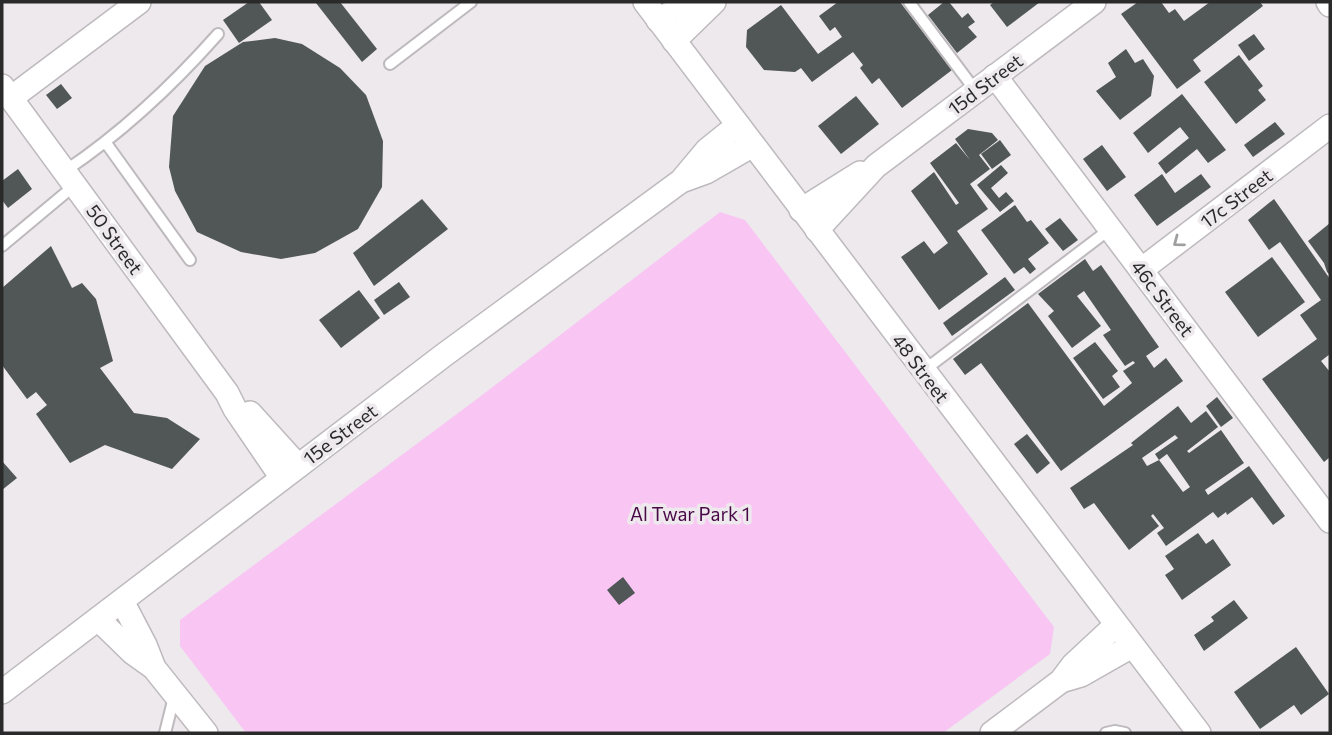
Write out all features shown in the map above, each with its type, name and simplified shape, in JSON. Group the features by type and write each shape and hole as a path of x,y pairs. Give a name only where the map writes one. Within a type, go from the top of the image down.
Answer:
{"street":[{"path":"7,92 139,2"},
{"name":"48 Street","path":"645,2 922,371 1199,733"},
{"path":"659,20 691,2"},
{"path":"674,40 714,2"},
{"name":"15d Street","path":"817,230 876,166 1094,2"},
{"name":"46c Street","path":"995,76 1141,270 1323,494 1330,521"},
{"name":"50 Street","path":"7,92 227,393 254,416 290,472"},
{"name":"15e Street","path":"2,692 444,355 681,181 707,150 738,125"},
{"name":"17c Street","path":"1141,270 1330,126"},
{"name":"15e Street","path":"681,181 706,172 752,145"},
{"name":"15d Street","path":"802,210 849,179 876,166"},
{"path":"122,601 155,668 206,733"},
{"path":"98,619 133,653 155,668"},
{"path":"992,733 1061,681 1073,665 1116,625"},
{"path":"1061,681 1082,675 1132,646"}],"lane":[{"path":"390,64 471,2"},
{"path":"909,2 975,90"},
{"path":"2,246 106,143 158,98 218,34"},
{"path":"106,143 190,260"},
{"path":"922,371 1110,229"},
{"path":"165,733 175,694"},
{"path":"1105,733 1125,733"}],"green space":[{"name":"Al Twar Park 1","path":"720,212 745,220 1054,627 1050,654 943,733 246,733 180,646 180,620 477,399"}],"building":[{"path":"249,2 259,2 272,20 239,43 223,20"},
{"path":"340,2 377,49 362,62 316,3"},
{"path":"838,2 900,2 952,70 902,108 879,78 872,84 860,68 863,65 853,52 812,82 801,68 795,72 764,70 746,47 747,30 781,5 818,54 842,37 835,27 830,31 819,16"},
{"path":"944,2 949,2 962,18 968,13 975,22 968,27 977,37 957,53 928,15"},
{"path":"994,2 1040,2 1007,27 990,5"},
{"path":"1138,2 1161,2 1169,13 1175,9 1184,21 1210,2 1260,2 1263,6 1193,60 1201,71 1177,89 1121,14"},
{"path":"1254,34 1265,49 1249,61 1238,45"},
{"path":"275,38 302,44 340,68 366,95 383,141 382,187 358,229 315,253 281,259 241,252 197,232 175,191 169,167 173,116 205,66 243,42"},
{"path":"1126,49 1135,63 1143,59 1154,76 1151,96 1120,120 1096,91 1116,77 1108,63"},
{"path":"1239,55 1263,86 1258,90 1266,100 1236,124 1204,82"},
{"path":"61,84 72,98 57,109 46,95"},
{"path":"1182,94 1226,150 1208,163 1197,149 1166,174 1158,163 1189,138 1180,127 1148,153 1133,133"},
{"path":"856,96 879,124 841,154 818,126"},
{"path":"1275,122 1285,134 1253,157 1244,145"},
{"path":"968,129 992,133 998,140 979,155 990,169 970,184 988,209 957,231 988,274 939,310 901,257 924,241 934,254 948,243 911,191 934,172 956,205 959,203 930,163 956,143 970,160 955,139"},
{"path":"1000,140 1011,155 992,169 981,154"},
{"path":"1102,145 1126,177 1107,191 1083,159"},
{"path":"1001,165 1008,173 991,188 999,198 1006,192 1014,201 1000,212 977,185"},
{"path":"18,169 32,189 8,208 2,200 2,181"},
{"path":"1162,174 1175,193 1201,174 1211,187 1157,226 1134,195"},
{"path":"422,199 448,229 374,286 353,253"},
{"path":"1274,199 1330,279 1330,354 1321,361 1330,372 1330,457 1324,462 1262,379 1317,339 1300,315 1321,300 1280,242 1269,250 1248,220"},
{"path":"1015,205 1027,222 1031,220 1049,243 1028,259 1036,269 1030,274 1024,267 1014,274 981,230"},
{"path":"1060,218 1078,240 1063,251 1045,229"},
{"path":"1330,223 1330,275 1308,241"},
{"path":"51,246 72,288 82,283 96,299 113,361 100,368 134,413 167,418 200,439 172,469 105,445 70,463 36,414 47,405 36,392 27,399 2,365 2,288"},
{"path":"1272,257 1305,302 1258,337 1225,292"},
{"path":"1085,259 1093,271 1101,265 1159,347 1146,356 1154,368 1166,358 1183,381 1061,471 981,363 965,375 953,359 1028,303 1104,406 1132,383 1123,371 1135,363 1133,361 1125,366 1103,335 1111,330 1084,291 1077,296 1101,326 1072,348 1048,316 1054,311 1038,294"},
{"path":"1005,277 1015,290 952,336 943,323"},
{"path":"399,282 410,297 384,315 374,300"},
{"path":"359,290 380,318 341,348 319,320"},
{"path":"1095,342 1118,371 1112,376 1120,387 1103,399 1073,358"},
{"path":"1217,397 1233,418 1221,427 1206,406"},
{"path":"1178,406 1191,423 1206,411 1218,427 1187,451 1189,453 1221,430 1244,463 1205,490 1208,495 1249,466 1285,516 1273,525 1252,497 1227,515 1226,512 1218,518 1213,512 1166,546 1157,533 1164,528 1153,514 1151,516 1159,526 1129,550 1094,503 1084,509 1070,488 1133,445 1131,443","holes":["1175,435 1178,438 1155,454 1159,460 1147,466 1142,458","1167,454 1190,487 1183,492 1159,460"]},
{"path":"1027,434 1050,463 1037,474 1014,444"},
{"path":"2,461 17,478 2,490"},
{"path":"1198,533 1206,544 1213,539 1231,565 1182,600 1165,575 1174,569 1165,556"},
{"path":"623,577 635,593 619,605 607,590"},
{"path":"1234,600 1248,618 1204,651 1194,635 1214,621 1211,617"},
{"path":"1296,647 1329,694 1301,715 1294,705 1260,729 1234,692"}]}
